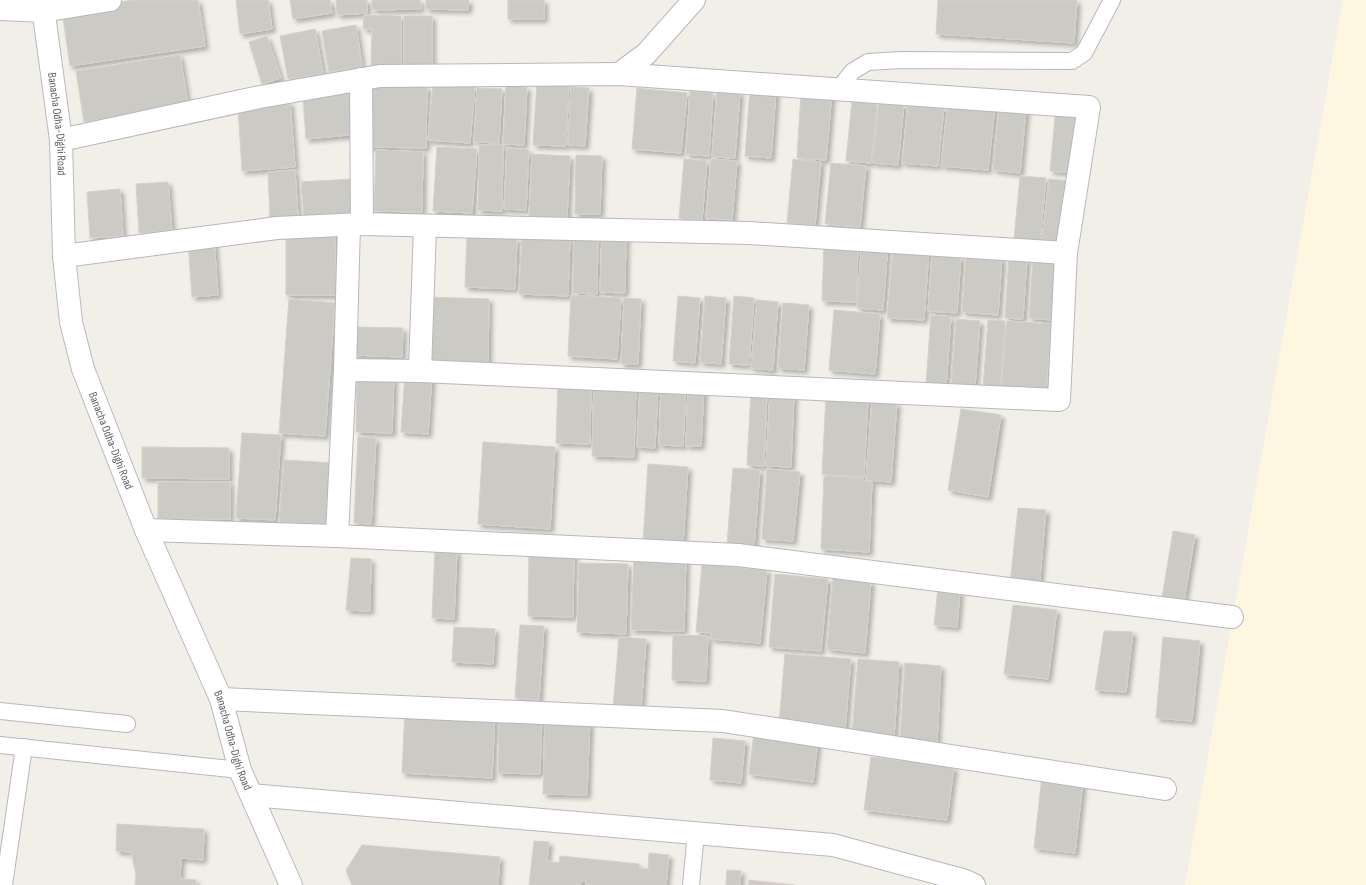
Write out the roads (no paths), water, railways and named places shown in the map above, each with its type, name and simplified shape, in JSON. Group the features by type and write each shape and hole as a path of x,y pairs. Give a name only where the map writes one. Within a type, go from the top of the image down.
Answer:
{"street":[{"path":"0,9 110,0"},
{"path":"619,74 646,54 694,0"},
{"name":"Banacha Odha-Dighi Road","path":"42,6 61,140 64,256 71,322 83,369 146,530 221,699 240,770 252,794 291,885"},
{"path":"61,140 260,98 380,76 619,74 1089,107 1066,253 1059,400 420,371 345,370"},
{"path":"337,536 345,370 356,225 361,79"},
{"path":"64,256 277,228 356,225 749,233 1066,253"},
{"path":"420,371 425,227"},
{"path":"146,530 337,536 738,555 1232,617"},
{"path":"221,699 723,722 1165,789"},
{"path":"252,794 832,845 966,883"}],"lane":[{"path":"838,89 853,71 868,62 901,60 1072,61 1084,53 1112,0"},
{"path":"0,711 127,724"},
{"path":"0,745 240,770"},
{"path":"4,885 24,747"},
{"path":"692,885 696,833"}]}
